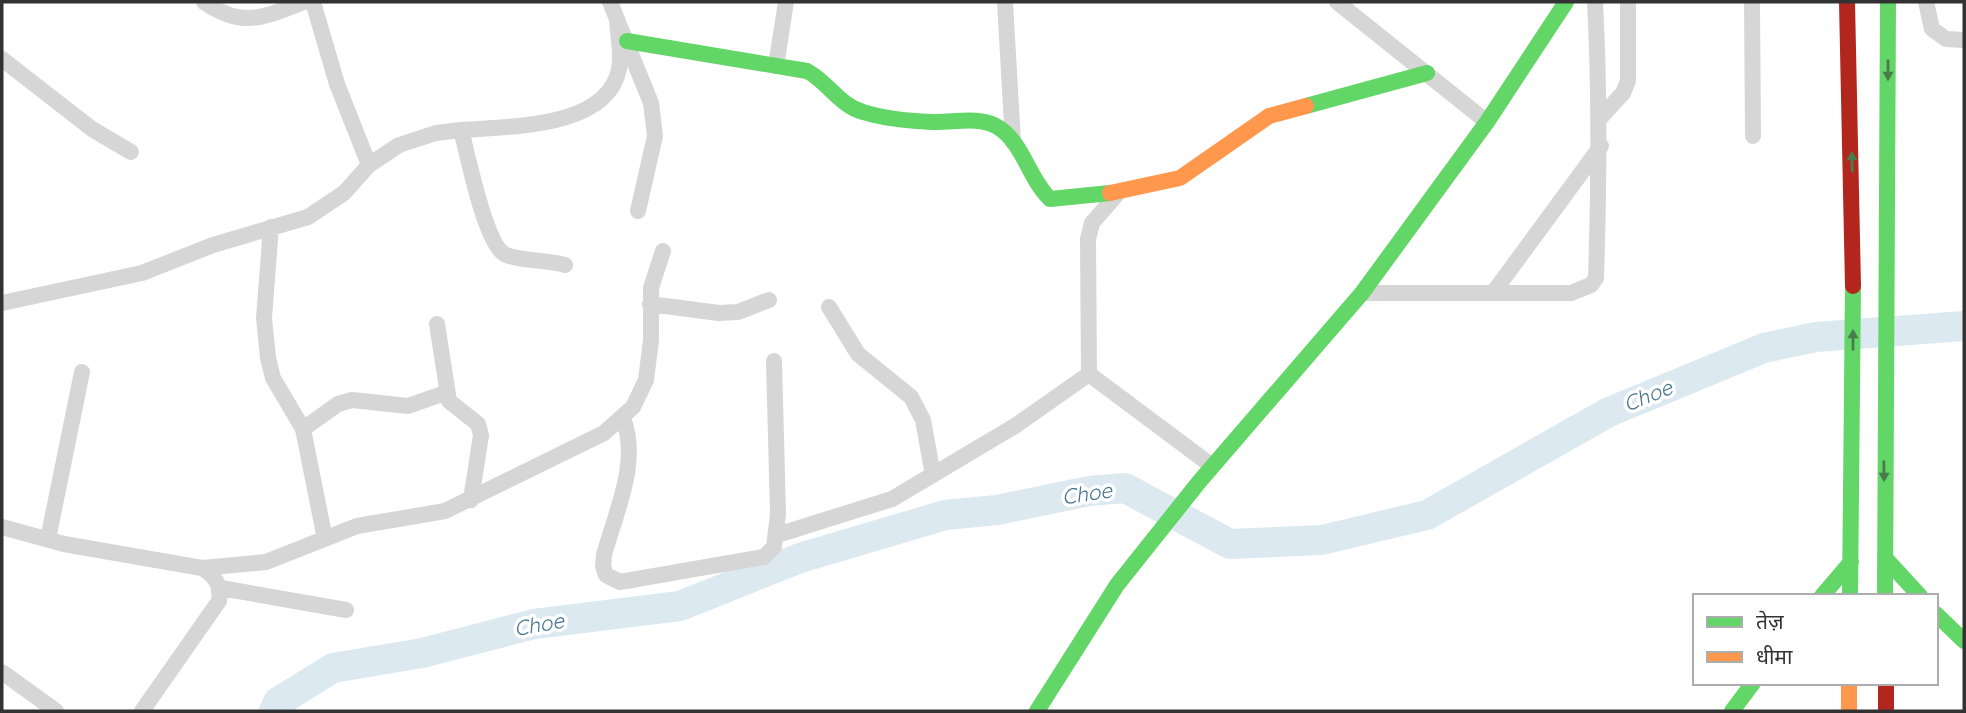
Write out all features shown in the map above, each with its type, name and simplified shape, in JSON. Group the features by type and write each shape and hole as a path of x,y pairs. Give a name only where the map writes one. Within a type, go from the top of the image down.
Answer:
{"street":[{"path":"204,2 232,18 247,20 304,2"},
{"path":"313,2 337,83 369,165"},
{"path":"610,2 651,103 655,136 638,211"},
{"path":"776,66 786,2"},
{"path":"1005,2 1013,145"},
{"path":"1337,2 1487,122"},
{"path":"1037,711 1117,585 1212,466 1331,332 1362,292 1487,122 1566,2"},
{"path":"1362,292 1571,293 1591,285 1596,278 1601,146 1595,2"},
{"path":"1601,117 1623,93 1628,81 1628,2"},
{"path":"1752,2 1753,136"},
{"path":"1847,2 1854,230 1850,594"},
{"path":"1885,594 1883,403 1888,264 1888,2"},
{"path":"1926,2 1932,29 1946,39 1964,40"},
{"path":"2,303 142,273 213,245 308,217 328,205 369,165 399,145 436,133 580,114 593,108 608,93 619,68 617,20"},
{"path":"627,41 816,74 834,96 855,110 928,122 988,123 1006,134 1040,191 1050,200 1119,192 1180,178 1279,111 1427,73"},
{"path":"2,59 92,129 131,152"},
{"path":"461,130 486,222 497,249 508,256 565,265"},
{"path":"1493,293 1601,146"},
{"path":"1089,374 1088,239 1091,223 1119,192"},
{"path":"271,227 264,318 268,358 274,378 303,429 325,539"},
{"path":"2,527 48,539 202,568 266,562 375,522 445,510 471,500 604,433 623,418 646,380 651,340 650,304 653,281 663,251"},
{"path":"650,304 719,313 738,312 769,300"},
{"path":"829,307 858,354 911,397 923,421 933,475"},
{"path":"437,324 445,393 449,401 478,424 481,435 471,500"},
{"path":"623,418 631,449 626,478 604,555 606,575 620,582 764,557 774,547 777,535 779,483 774,361"},
{"path":"48,539 82,372"},
{"path":"1089,374 1212,466"},
{"path":"777,535 892,499 1015,426 1089,374"},
{"path":"303,429 338,404 352,400 408,406 445,393"},
{"path":"1885,558 1918,594"},
{"path":"1824,594 1851,562"},
{"path":"142,711 219,601 221,588 215,576 202,568"},
{"path":"221,588 346,610"},
{"path":"1938,616 1964,641"},
{"path":"2,671 55,711"},
{"path":"1732,711 1752,685"},
{"path":"1849,685 1849,711"},
{"path":"1886,685 1886,711"}],"waterway":[{"name":"Choe","path":"274,711 278,702 333,668 422,653 534,624 680,606 800,558 945,515 997,510 1089,491 1125,488 1230,544 1322,540 1427,515 1609,412 1764,348 1816,337 1964,326"}],"traffic: fast":[{"path":"1037,711 1117,585 1199,482 1362,293 1487,122 1566,2"},
{"path":"1885,594 1888,2"},
{"path":"627,41 807,71 855,109 880,116 923,122 989,123 1013,141 1036,181 1050,199 1110,193"},
{"path":"1306,106 1427,73"},
{"path":"1850,594 1853,286"},
{"path":"1885,558 1918,594"},
{"path":"1824,594 1851,562"},
{"path":"1938,616 1964,641"},
{"path":"1732,711 1752,685"}],"traffic: slow":[{"path":"1110,193 1180,178 1269,116 1306,106"},
{"path":"1849,685 1849,711"}],"traffic: jam":[{"path":"1847,2 1853,286"},
{"path":"1886,685 1886,711"}]}
